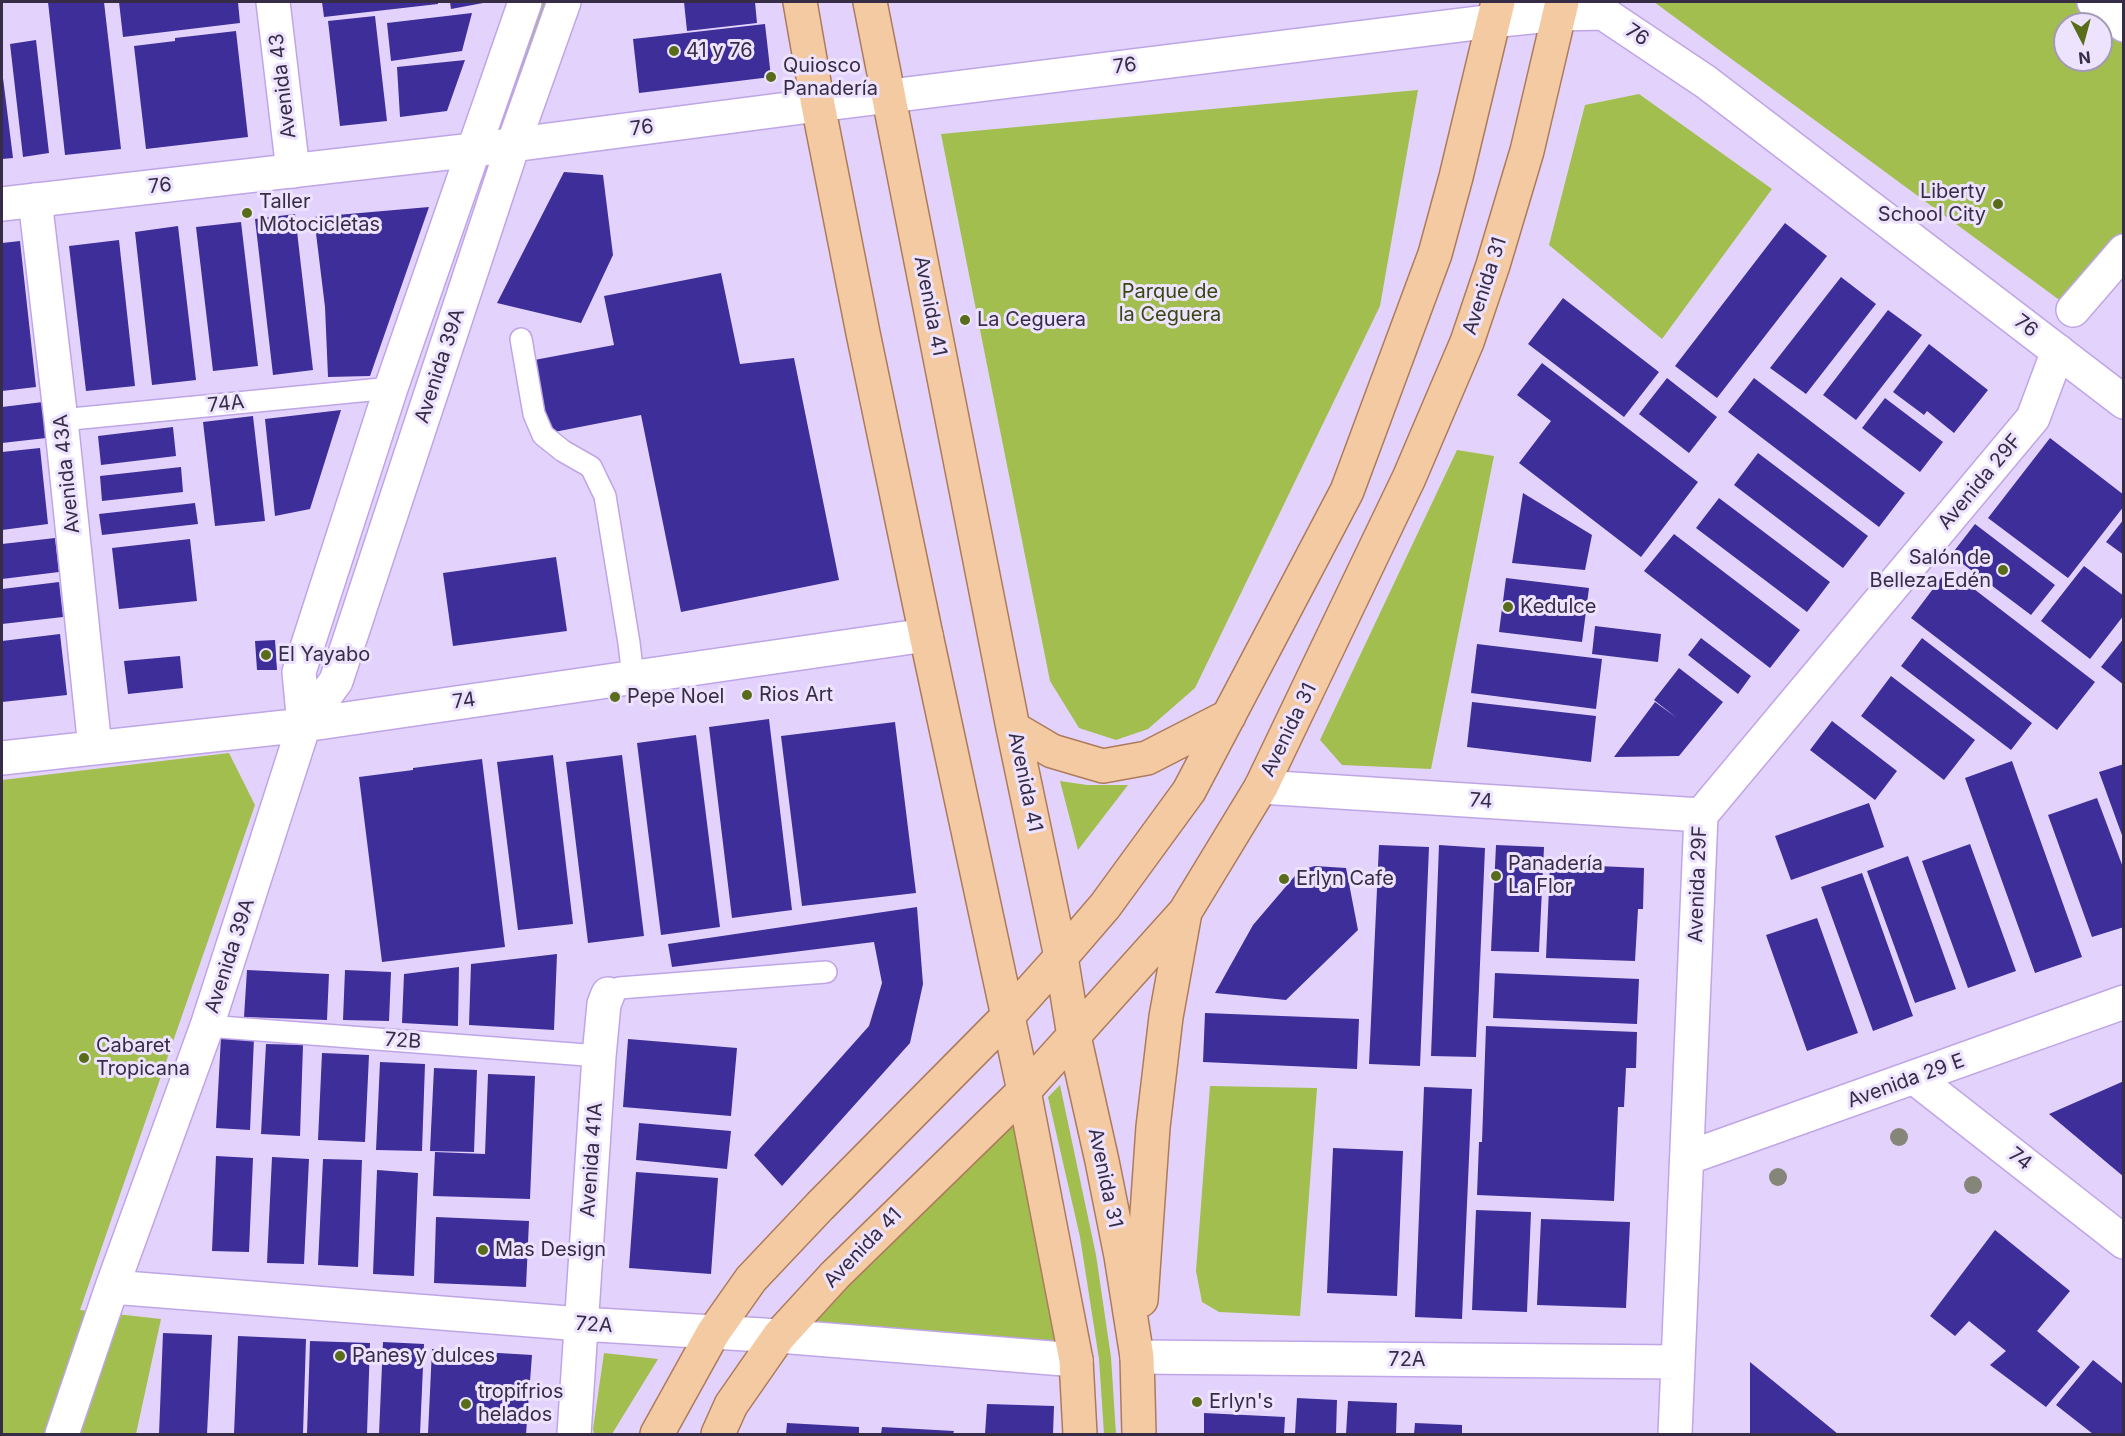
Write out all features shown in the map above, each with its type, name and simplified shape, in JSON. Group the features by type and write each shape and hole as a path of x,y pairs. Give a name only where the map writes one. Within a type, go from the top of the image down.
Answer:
{"main road":[{"path":"800,2 818,105 926,634 1024,1091 1076,1360 1080,1434"},
{"name":"Avenida 41","path":"718,1434 731,1405 779,1336 835,1275 1024,1091 1074,1036 1061,957 1013,728 870,2"},
{"name":"Avenida 31","path":"1139,1434 1137,1357 1102,1161 1074,1036 1185,912 1262,787 1409,478 1467,342 1493,265 1527,151 1561,8"},
{"path":"657,1434 713,1333 759,1271 1008,1016 1061,957 1106,906 1189,791 1347,491 1435,254 1495,11"},
{"path":"1013,728 1052,751 1103,766 1147,758 1229,716"},
{"path":"1137,1357 1153,1127 1166,1017 1185,912"}],"street":[{"name":"Avenida 43","path":"273,2 293,171"},
{"name":"Avenida 39A","path":"304,725 299,672 391,388 525,2"},
{"name":"Avenida 39A","path":"62,1434 112,1287 207,1026 304,725 336,681 513,144 564,2"},
{"path":"2094,2 2124,25"},
{"name":"76","path":"2,204 473,150 888,96 1495,11 1561,8 1603,13 1706,81 2124,402"},
{"name":"Avenida 43A","path":"35,200 61,420 94,748"},
{"path":"2073,310 2124,251"},
{"name":"Avenida 29F","path":"1675,1434 1701,815 2033,418 2058,351"},
{"name":"74","path":"2,758 304,725 926,634"},
{"name":"74","path":"1262,787 1701,815"},
{"name":"Avenida 41A","path":"574,1434 599,1056 604,1004 609,994"},
{"name":"Avenida 29 E","path":"1688,1158 2124,1002"},
{"name":"74","path":"1915,1078 2124,1242"},
{"name":"72A","path":"112,1287 1076,1360"},
{"name":"72A","path":"1137,1357 1678,1362"}],"lane":[{"path":"521,339 534,414 543,435 563,451 591,467 605,496 633,677"},
{"name":"74A","path":"61,420 391,388"},
{"path":"609,994 619,988 826,972"},
{"name":"72B","path":"207,1026 599,1056"}],"green space":[{"path":"534,2 555,2 522,95 503,88"},
{"name":"Liberty School City","path":"1654,2 2094,2 2107,12 2053,12 2053,72 2113,72 2113,17 2123,25 2123,251 2073,310"},
{"name":"Parque de la Ceguera","path":"1418,90 1380,306 1195,688 1148,729 1116,740 1079,728 1050,681 941,134"},
{"path":"1639,94 1772,189 1662,339 1549,245 1585,105"},
{"path":"1457,450 1494,456 1431,769 1342,765 1320,740"},
{"name":"Cabaret Tropicana","path":"229,753 255,805 80,1310 161,1319 136,1434 2,1434 2,780"},
{"path":"1060,781 1087,785 1128,785 1078,850"},
{"path":"1060,1085 1096,1255 1111,1357 1116,1434 1104,1434 1099,1359 1080,1237 1048,1097"},
{"path":"1210,1086 1317,1088 1300,1316 1219,1312 1202,1302 1196,1271"},
{"path":"1024,1091 1076,1360 779,1336"},
{"path":"604,1353 658,1359 612,1434 594,1434 593,1429"}],"building":[{"path":"48,2 104,2 121,149 65,155"},
{"path":"119,2 238,2 240,23 123,37"},
{"path":"322,2 438,2 438,4 324,17"},
{"path":"450,2 483,2 483,3 451,9"},
{"path":"684,2 755,2 757,23 687,31"},
{"path":"472,13 462,51 391,61 387,23"},
{"path":"375,16 387,121 340,126 328,21"},
{"path":"765,24 771,77 639,93 633,39"},
{"path":"236,31 248,137 146,149 134,46 175,41 175,38"},
{"path":"36,40 49,153 23,157 10,44"},
{"path":"465,60 447,111 400,117 397,67"},
{"path":"2,70 13,158 2,159"},
{"path":"564,172 603,175 613,255 581,323 497,303"},
{"path":"429,207 370,376 328,377 325,307 314,217"},
{"path":"295,214 313,370 273,375 255,219"},
{"path":"241,222 258,366 213,371 196,227"},
{"path":"1785,223 1827,256 1717,398 1675,366"},
{"path":"178,226 196,380 152,385 135,232"},
{"path":"119,240 135,386 86,391 69,246"},
{"path":"20,241 36,387 2,391 2,243"},
{"path":"721,273 740,364 794,358 839,580 681,612 641,415 544,434 529,361 614,345 604,296"},
{"path":"1841,277 1876,304 1806,394 1770,368"},
{"path":"1563,298 1659,372 1624,417 1528,344"},
{"path":"1888,310 1922,335 1856,420 1823,395"},
{"path":"1929,344 1988,390 1954,433 1927,411 1924,415 1893,392"},
{"path":"1542,363 1698,482 1641,557 1519,463 1551,421 1517,395"},
{"path":"1667,378 1717,417 1689,453 1639,414"},
{"path":"1754,378 1905,493 1879,527 1728,412"},
{"path":"1885,398 1943,442 1920,472 1862,428"},
{"path":"43,402 46,438 2,443 2,407"},
{"path":"341,410 310,509 275,516 265,419"},
{"path":"253,416 265,521 215,526 203,422"},
{"path":"173,427 176,456 101,465 98,436"},
{"path":"2050,438 2124,495 2124,506 2068,578 1988,518"},
{"path":"40,448 48,524 2,530 2,452"},
{"path":"1758,453 1868,536 1843,568 1734,485"},
{"path":"181,467 183,492 102,501 100,476"},
{"path":"1523,493 1592,535 1585,570 1512,563"},
{"path":"1719,498 1830,582 1807,612 1696,528"},
{"path":"195,503 198,524 102,535 99,514"},
{"path":"2124,519 2124,555 2106,542"},
{"name":"Salón de Belleza Edén","path":"1975,524 2055,585 2031,615 1951,555"},
{"path":"1674,534 1800,630 1770,668 1644,571"},
{"path":"55,538 59,572 2,579 2,544"},
{"path":"190,539 197,601 119,609 112,548"},
{"path":"556,557 567,631 453,646 443,573"},
{"path":"2084,566 2124,596 2124,615 2090,659 2041,621"},
{"path":"1948,569 2095,682 2057,730 1911,618"},
{"path":"1506,578 1589,588 1582,642 1499,632"},
{"path":"59,582 63,617 2,624 2,589"},
{"path":"1595,626 1661,634 1658,662 1592,654"},
{"path":"60,634 67,695 2,702 2,641"},
{"path":"1701,638 1751,676 1738,694 1688,655"},
{"path":"1922,638 2032,723 2011,750 1901,666"},
{"path":"2124,638 2124,685 2101,667"},
{"name":"El Yayabo","path":"275,640 277,670 257,670 255,641"},
{"path":"1477,644 1602,659 1596,709 1471,693"},
{"path":"180,656 183,688 128,694 124,661"},
{"path":"1679,668 1723,702 1679,756 1614,757 1655,702 1677,718 1654,700"},
{"path":"1891,676 1975,740 1944,780 1861,716"},
{"path":"1472,702 1596,716 1591,762 1467,747"},
{"path":"769,719 792,910 732,918 709,727"},
{"path":"1832,721 1897,771 1875,800 1810,750"},
{"path":"895,722 916,893 802,906 781,736"},
{"path":"696,735 720,927 661,935 637,743"},
{"path":"553,755 573,924 518,930 497,762"},
{"path":"622,755 644,936 588,943 566,762"},
{"path":"482,759 505,947 382,962 359,777"},
{"path":"2012,761 2082,957 2035,973 1965,778"},
{"path":"2124,764 2124,838 2123,838 2099,772"},
{"path":"2097,798 2124,870 2124,927 2092,937 2048,815"},
{"path":"1869,803 1884,847 1791,880 1775,836"},
{"path":"1970,844 2016,971 1968,988 1922,861"},
{"path":"1379,845 1429,847 1420,1066 1369,1064"},
{"path":"1439,845 1485,848 1476,1057 1431,1056"},
{"path":"1496,845 1544,847 1539,952 1491,951"},
{"path":"1908,856 1956,989 1915,1003 1867,871"},
{"path":"1550,864 1644,868 1643,909 1638,909 1635,961 1546,958"},
{"path":"1315,866 1346,868 1358,930 1286,1000 1215,993 1253,925 1300,870"},
{"path":"1862,873 1913,1016 1873,1031 1821,887"},
{"path":"917,907 923,984 910,1043 782,1186 754,1155 869,1026 882,983 874,942 672,967 668,944"},
{"path":"1817,918 1858,1033 1807,1051 1766,935"},
{"path":"557,954 554,1030 469,1025 471,964"},
{"path":"459,967 458,1026 402,1023 404,974"},
{"path":"247,970 329,974 327,1020 244,1017"},
{"path":"345,970 391,972 389,1021 343,1020"},
{"path":"1495,973 1639,979 1637,1024 1493,1018"},
{"path":"1205,1013 1359,1019 1357,1069 1203,1062"},
{"path":"1486,1026 1637,1032 1636,1068 1626,1068 1624,1107 1618,1107 1614,1201 1477,1195 1479,1142 1482,1142"},
{"path":"221,1037 254,1038 250,1130 216,1128"},
{"path":"628,1039 737,1048 731,1116 623,1107"},
{"path":"266,1044 303,1045 300,1136 261,1134"},
{"path":"322,1053 369,1055 365,1142 318,1140"},
{"path":"380,1062 425,1064 422,1151 376,1150"},
{"path":"434,1068 477,1070 474,1152 430,1151"},
{"path":"488,1074 535,1076 530,1199 433,1196 435,1152 485,1154"},
{"path":"2124,1081 2124,1177 2049,1114"},
{"path":"1424,1087 1472,1089 1462,1319 1415,1317"},
{"path":"639,1123 731,1131 727,1169 636,1160"},
{"path":"1333,1148 1403,1151 1397,1296 1327,1293"},
{"path":"216,1156 253,1158 249,1252 212,1251"},
{"path":"272,1157 309,1159 304,1264 267,1263"},
{"path":"323,1159 362,1160 358,1267 318,1265"},
{"path":"377,1170 418,1173 414,1276 373,1274"},
{"path":"636,1172 718,1178 711,1274 629,1268"},
{"path":"1476,1210 1531,1212 1527,1312 1472,1310"},
{"path":"436,1217 529,1221 526,1287 434,1283"},
{"path":"1541,1219 1630,1222 1626,1308 1537,1305"},
{"path":"1995,1230 2070,1291 2037,1331 2080,1367 2046,1407 1990,1365 2006,1351 1969,1321 1955,1336 1930,1316"},
{"path":"163,1333 212,1335 207,1434 159,1434"},
{"path":"238,1336 306,1339 303,1434 234,1434"},
{"path":"310,1341 370,1343 367,1434 307,1434"},
{"path":"383,1342 424,1344 420,1434 379,1434"},
{"path":"432,1349 532,1355 526,1434 428,1434"},
{"path":"2093,1360 2124,1385 2124,1434 2093,1434 2056,1405"},
{"path":"1750,1362 1838,1434 1750,1434"},
{"path":"1297,1398 1337,1400 1336,1434 1295,1434"},
{"path":"1348,1401 1397,1403 1396,1434 1346,1434"},
{"path":"987,1404 1054,1406 1053,1434 985,1434"},
{"path":"1204,1413 1285,1417 1284,1434 1204,1434"},
{"path":"787,1423 859,1427 859,1434 786,1434"},
{"path":"1415,1423 1462,1425 1462,1434 1414,1434"},
{"path":"882,1427 954,1431 953,1434 881,1434"}],"place":[{"name":"41 y 76","path":"674,51"},
{"name":"Quiosco Panadería","path":"771,77"},
{"name":"Liberty School City","path":"1998,204"},
{"name":"Taller Motocicletas","path":"247,213"},
{"name":"La Ceguera","path":"965,320"},
{"name":"Salón de Belleza Edén","path":"2003,570"},
{"name":"Kedulce","path":"1508,607"},
{"name":"El Yayabo","path":"266,655"},
{"name":"Rios Art","path":"747,695"},
{"name":"Pepe Noel","path":"615,697"},
{"name":"Panadería La Flor","path":"1496,876"},
{"name":"Erlyn Cafe","path":"1284,879"},
{"name":"Cabaret Tropicana","path":"84,1058"},
{"name":"Mas Design","path":"483,1250"},
{"name":"Panes y dulces","path":"340,1356"},
{"name":"Erlyn's","path":"1197,1402"},
{"name":"tropifrios helados","path":"466,1404"}]}
